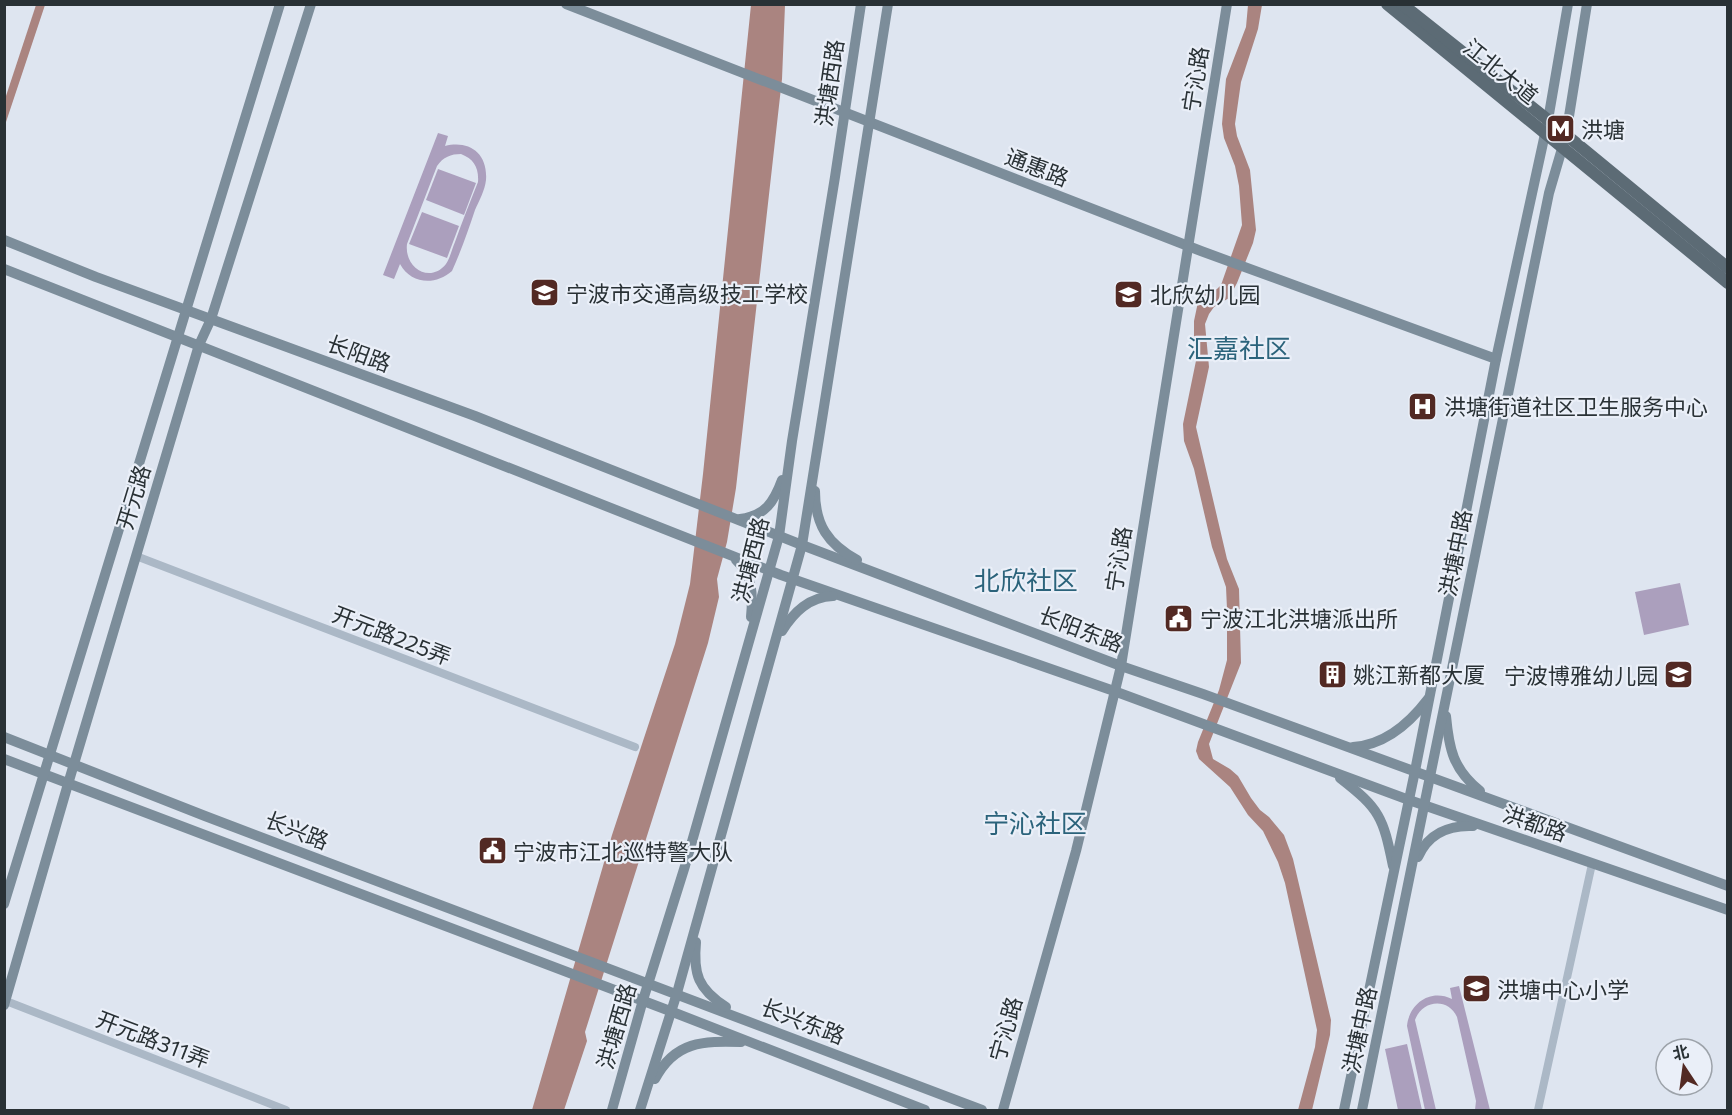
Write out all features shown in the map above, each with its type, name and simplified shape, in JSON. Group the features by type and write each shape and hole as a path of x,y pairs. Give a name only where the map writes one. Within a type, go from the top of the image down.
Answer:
{"main road":[{"name":"开元路","path":"4,904 188,311 280,4"},
{"name":"开元路","path":"5,1003 199,345 211,319 311,4"},
{"name":"通惠路","path":"566,4 1188,246 1496,359"},
{"name":"洪塘西路","path":"612,1110 643,1000 685,866 779,536 861,4"},
{"name":"洪塘西路","path":"641,1107 677,993 802,545 888,4"},
{"name":"宁沁路","path":"1003,1110 1077,848 1121,666 1227,4"},
{"name":"江北大道","path":"1387,4 1728,283"},
{"name":"江北大道","path":"1402,4 1728,268"},
{"name":"洪塘中路","path":"1344,1110 1415,771 1496,359 1548,120 1568,4"},
{"name":"洪塘中路","path":"1362,1110 1549,193 1566,135 1587,4"},
{"name":"长阳路","path":"4,240 96,277 475,416 735,518"},
{"path":"4,269 199,345"},
{"name":"长阳东路","path":"199,345 769,571 1114,691 1330,770"},
{"path":"735,518 758,515 772,503 790,457"},
{"path":"816,463 817,510 827,538 848,555 892,579"},
{"name":"长阳东路","path":"735,518 1121,666 1349,747"},
{"path":"729,555 743,567 751,584 750,638"},
{"path":"775,645 797,611 820,598 841,596"},
{"path":"1349,747 1375,743 1389,736 1416,714 1429,698"},
{"path":"1445,704 1449,740 1458,768 1466,780 1488,798"},
{"name":"长兴路","path":"4,737 205,816 610,968"},
{"name":"洪都路","path":"1349,747 1728,886"},
{"name":"长兴路","path":"4,759 604,986"},
{"path":"1330,770 1365,798 1377,812 1384,827 1394,872"},
{"name":"洪都路","path":"1330,770 1425,806 1728,910"},
{"path":"1411,874 1428,840 1438,833 1458,826 1487,827"},
{"path":"698,918 696,975 703,988 714,1000 743,1019"},
{"name":"长兴东路","path":"610,968 982,1110"},
{"name":"长兴东路","path":"604,986 925,1110"},
{"path":"641,1107 660,1068 684,1047 696,1042 751,1042"}],"street":[{"name":"开元路225弄","path":"136,556 635,747"},
{"path":"1538,1110 1593,864"},
{"name":"开元路311弄","path":"5,1003 286,1110"}],"shaded area":[{"path":"36,5 45,5 5,125 5,99"},
{"path":"751,5 785,5 782,79 736,488 727,542 717,579 719,597 708,643 585,1032 587,1041 564,1110 532,1110 612,835 675,644 690,584"},
{"path":"1248,5 1262,5 1258,29 1241,82 1235,124 1237,136 1250,170 1256,230 1253,243 1229,298 1214,307 1205,324 1209,367 1196,427 1227,559 1239,589 1241,663 1209,744 1213,759 1238,776 1260,810 1284,835 1293,859 1331,1020 1330,1035 1312,1110 1298,1110 1315,1047 1317,1030 1285,883 1263,831 1248,815 1230,787 1199,759 1196,751 1219,690 1227,660 1227,609 1226,587 1212,547 1194,469 1184,441 1183,424 1198,351 1194,336 1194,321 1198,302 1205,293 1221,285 1242,225 1239,186 1222,124 1226,79 1246,27"},
{"path":"438,133 448,136 445,146 462,145 475,151 484,162 486,180 452,271 438,279 424,281 410,276 400,264 394,279 383,275","holes":["461,154 475,165 478,182 446,264 440,270 426,273 414,266 410,260 407,244 437,166 445,158"]},
{"path":"438,169 476,183 464,215 426,200"},
{"path":"422,212 459,226 447,258 409,244"},
{"path":"1680,583 1689,625 1644,635 1635,592"},
{"path":"1459,986 1490,1110 1475,1110 1476,1101 1457,1017 1448,1006 1435,1004 1423,1008 1415,1020 1436,1110 1425,1110 1407,1026 1409,1018 1416,1005 1422,1000 1436,995 1452,999 1450,988"},
{"path":"1407,1044 1422,1110 1398,1110 1385,1049"}],"place":[{"name":"洪塘","path":"1560,129"},
{"name":"宁波市交通高级技工学校","path":"545,293"},
{"name":"北欣幼儿园","path":"1129,294"},
{"name":"洪塘街道社区卫生服务中心","path":"1423,406"},
{"name":"宁波江北洪塘派出所","path":"1179,618"},
{"name":"姚江新都大厦","path":"1332,674"},
{"name":"宁波博雅幼儿园","path":"1679,675"},
{"name":"宁波市江北巡特警大队","path":"492,851"},
{"name":"洪塘中心小学","path":"1476,989"}],"district":[{"name":"汇嘉社区","path":"1239,347"},
{"name":"北欣社区","path":"1026,579"},
{"name":"宁沁社区","path":"1035,822"}]}
